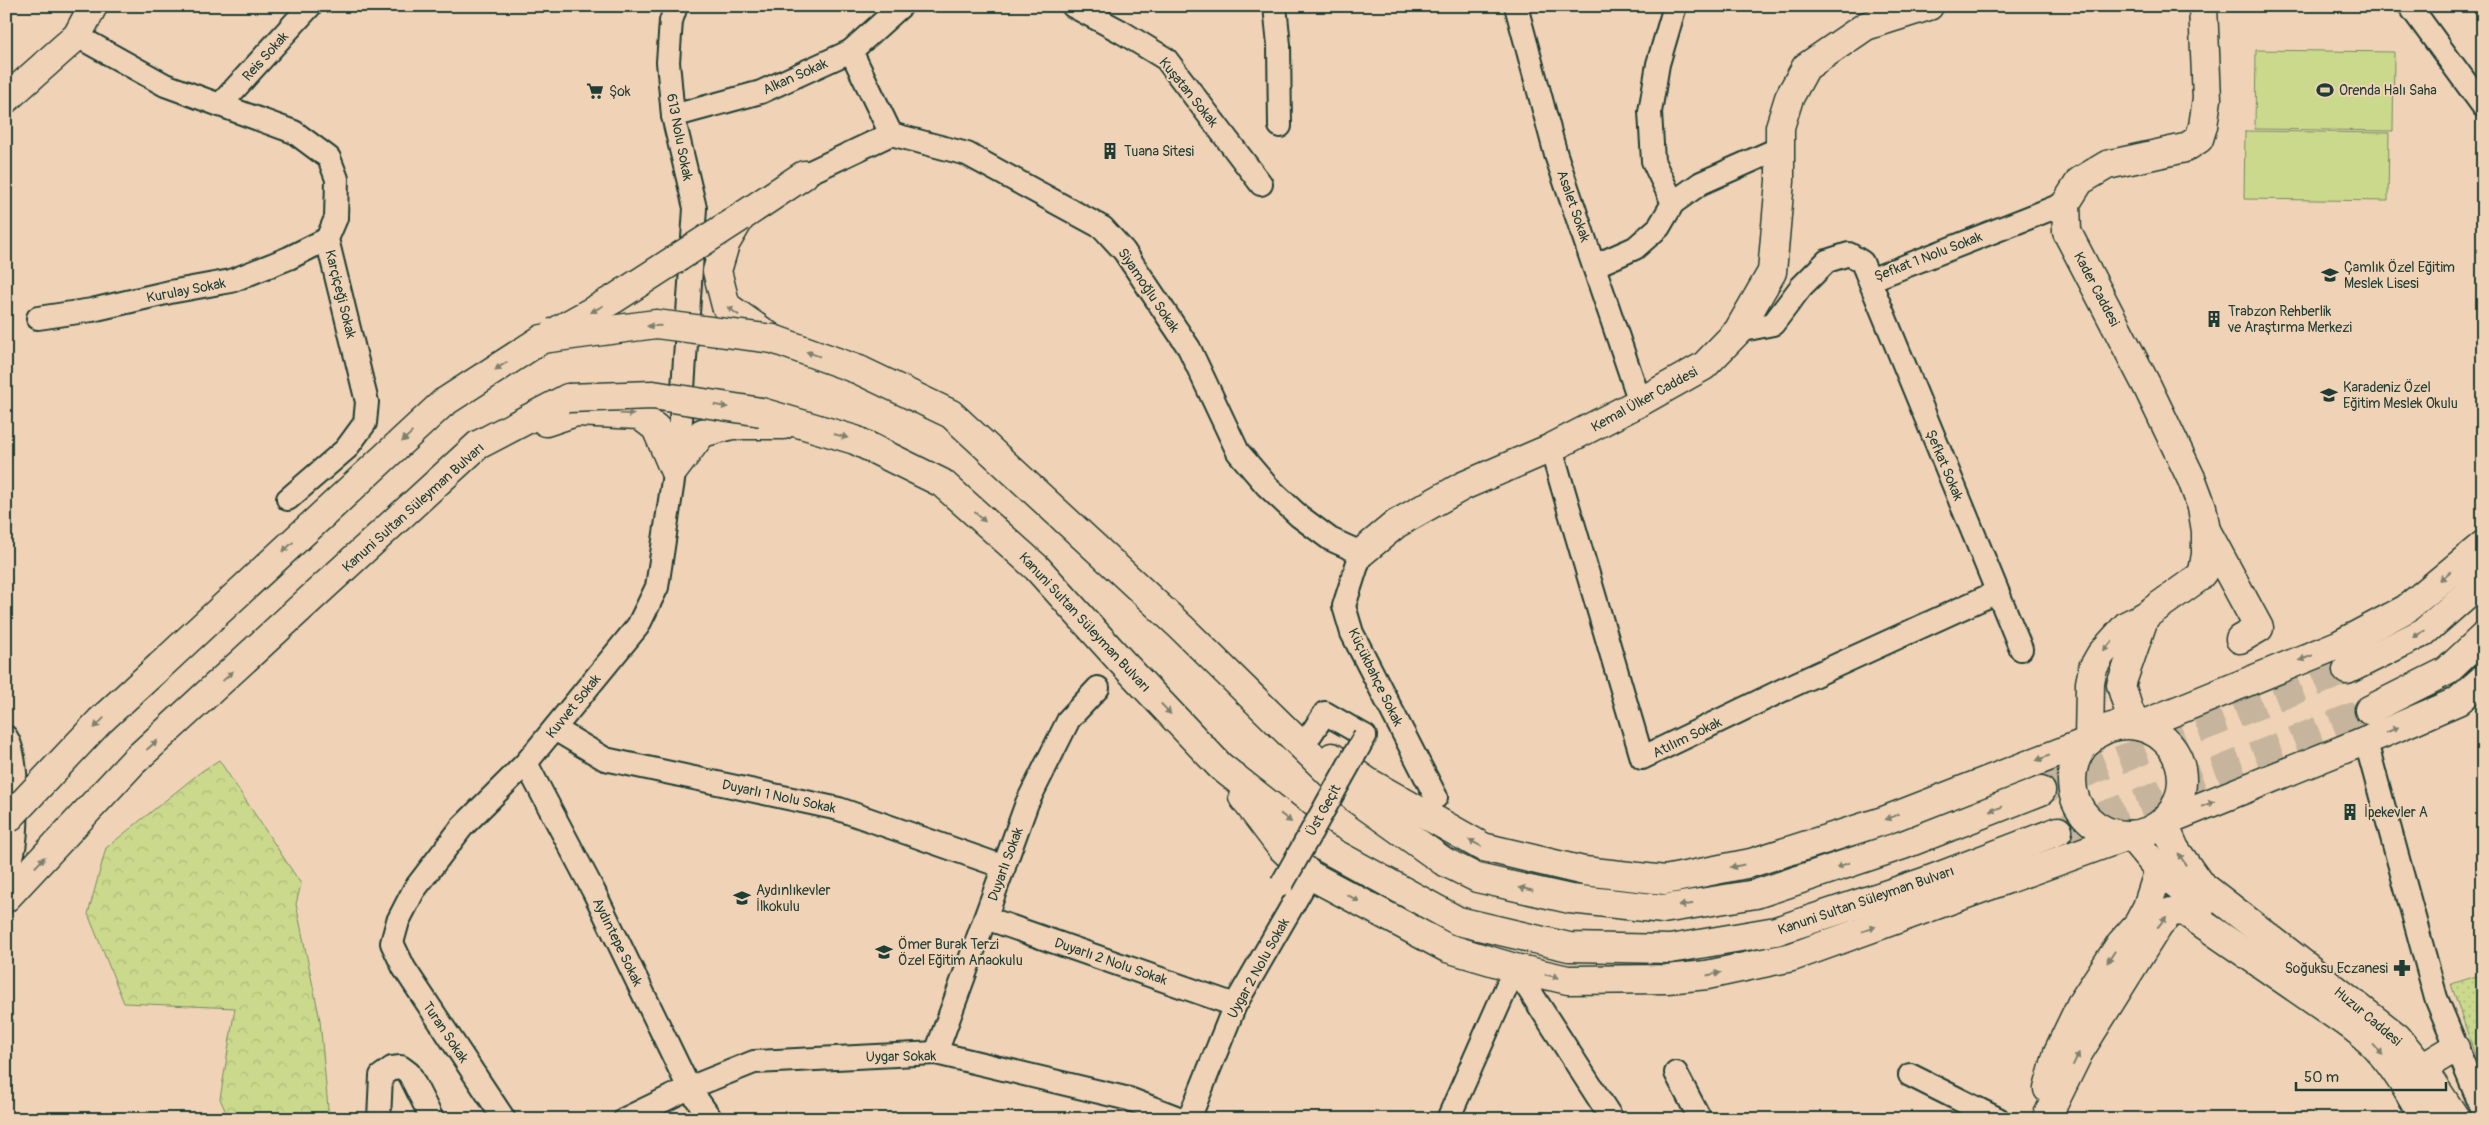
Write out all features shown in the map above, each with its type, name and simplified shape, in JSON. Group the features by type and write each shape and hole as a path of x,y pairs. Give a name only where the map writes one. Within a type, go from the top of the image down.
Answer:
{"main road":[{"path":"6,99 77,36 93,6"},
{"name":"Kemal Ülker Caddesi","path":"1361,553 1396,524 1463,486 1551,448 1704,366 1738,331 1772,272 1780,180 1780,127 1789,98 1806,67 1866,26 1929,6"},
{"path":"2066,203 2080,181 2107,165 2185,148 2199,139 2207,99 2203,6"},
{"path":"6,821 100,721 443,404 542,339 614,300 804,175"},
{"name":"Kader Caddesi","path":"2066,203 2067,232 2147,386 2192,480 2202,507 2206,531 2203,572 2146,616 2121,630 2101,654 2093,668 2088,701 2089,741"},
{"path":"741,217 725,244 717,272 726,306 773,339"},
{"path":"542,339 656,324 773,339 859,370 951,414 1181,627 1356,799 1443,860 1477,878 1570,899 1662,909 1756,894 1903,845 2041,792"},
{"name":"Kanuni Sultan Süleyman Bulvarı","path":"6,898 133,762 193,710 478,445 568,398 653,395 761,412 855,440 942,483 1037,568 1119,660 1220,766 1323,847 1458,921 1569,947 1670,949 1776,932 1924,882 2058,831"},
{"path":"478,445 576,412 639,415 656,428 674,470 702,433 732,426 804,425"},
{"path":"2206,531 2260,628 2240,639"},
{"path":"1270,714 1368,782 1483,847 1584,871 1665,880 1751,863 1886,820 2089,741 2104,730 2122,726 2139,726 2338,645 2406,609 2483,545"},
{"path":"2347,670 2424,632 2483,580"},
{"path":"2146,616 2121,685 2129,711 2139,726 2155,733 2168,744 2178,758 2182,775 2181,793 2174,809 2163,822"},
{"path":"2369,710 2448,671 2483,636"},
{"path":"1220,766 1280,846 1297,885 1447,948 1515,968 1568,980 1667,979 1708,975 1792,957 2130,835 2148,831 2163,822 2384,733 2458,701 2483,679"},
{"path":"2089,741 2078,756 2072,774 2074,793 2081,810 2094,824 2111,832 2130,835"},
{"name":"Huzur Caddesi","path":"2163,822 2175,849 2199,883 2397,1037 2422,1068 2456,1119"},
{"name":"Huzur Caddesi","path":"2130,835 2159,870 2373,1044 2394,1069 2424,1119"},
{"path":"2041,1119 2058,1052 2081,1004 2121,942 2138,924 2147,907 2159,870"},
{"path":"2046,1119 2079,1052 2159,924 2171,912 2184,911 2345,1022"},
{"path":"2422,1068 2455,1048"}],"street":[{"name":"Reis Sokak","path":"220,105 310,6"},
{"name":"613 Nolu Sokak","path":"676,6 671,21 668,62 673,116 695,208 680,434"},
{"name":"Alkan Sokak","path":"673,116 761,92 851,51 901,6"},
{"name":"Kuşatan Sokak","path":"1074,6 1166,59 1261,184"},
{"path":"1275,6 1279,45 1280,126"},
{"name":"Asalet Sokak","path":"1516,6 1556,155 1640,402"},
{"path":"1673,203 1653,160 1650,112 1658,64 1676,6"},
{"path":"2410,6 2483,106"},
{"name":"Karçiçeği Sokak","path":"77,36 165,85 294,132 329,158 337,179 336,218 327,239 367,402 365,422 346,449 288,498"},
{"path":"804,175 891,134 851,51"},
{"name":"Siyamoğlu Sokak","path":"891,134 967,154 1103,228 1124,251 1189,348 1238,452 1267,486 1299,516 1330,539 1361,553"},
{"path":"1594,266 1635,248 1659,226 1673,203 1700,183 1780,148"},
{"name":"Şefkat 1 Nolu Sokak","path":"1738,331 1773,324 1801,287 1827,261 1849,254 1862,262 1870,280 2066,203"},
{"name":"Kurulay Sokak","path":"38,318 92,310 170,292 231,281 289,258 327,239"},
{"name":"Şefkat Sokak","path":"1870,280 2021,649"},
{"name":"Kuvvet Sokak","path":"392,943 398,921 414,890 462,827 526,763 638,626 657,587 680,434"},
{"name":"Atılım Sokak","path":"1551,448 1642,758 1789,686 1997,592"},
{"name":"Küçükbahçe Sokak","path":"1361,553 1344,606 1349,624 1436,797"},
{"name":"Duyarlı Sokak","path":"936,1053 1027,803 1069,719 1098,688"},
{"name":"Üst Geçit","path":"1297,885 1365,736 1325,713 1307,740"},
{"name":"Duyarlı 1 Nolu Sokak","path":"555,729 605,759 839,809 1004,868"},
{"path":"6,736 14,765 17,817 10,862"},
{"path":"2370,753 2424,958 2455,1048 2483,1111"},
{"name":"Aydıntepe Sokak","path":"526,763 594,892 688,1088 711,1119"},
{"name":"Uygar 2 Nolu Sokak","path":"1189,1119 1235,1005 1297,885"},
{"name":"Duyarlı 2 Nolu Sokak","path":"986,918 1235,1005"},
{"name":"Turan Sokak","path":"392,943 404,968 504,1119"},
{"path":"1448,1119 1515,968"},
{"path":"1515,968 1612,1119"},
{"name":"Uygar Sokak","path":"625,1119 688,1088 754,1062 936,1053 1129,1099 1181,1119"},
{"path":"379,1119 381,1076 392,1068 401,1067 408,1073 432,1119"},
{"path":"1676,1073 1700,1119"},
{"path":"1910,1075 1998,1119"}],"green space":[{"name":"Orenda Halı Saha","path":"2256,50 2394,52 2393,131 2255,129"},
{"name":"Orenda Halı Saha","path":"2245,131 2389,133 2388,201 2244,199"},
{"path":"219,760 301,884 296,904 320,1020 329,1119 229,1119 220,1099 235,1008 124,1003 88,914 106,848 202,771"},
{"path":"2483,974 2483,1044 2477,1061 2451,984"}],"tunnel":[{"path":"2041,791 2347,670"},
{"path":"2058,831 2147,800 2369,710"}],"place":[{"name":"Orenda Halı Saha","path":"2325,90"},
{"name":"Şok","path":"595,91"},
{"name":"Tuana Sitesi","path":"1110,151"},
{"name":"Çamlık Özel Eğitim Meslek Lisesi","path":"2330,275"},
{"name":"Trabzon Rehberlik ve Araştırma Merkezi","path":"2214,319"},
{"name":"Karadeniz Özel Eğitim Meslek Okulu","path":"2329,395"},
{"name":"İpekevler A","path":"2350,812"},
{"name":"Aydınlıkevler İlkokulu","path":"742,898"},
{"name":"Ömer Burak Terzi Özel Eğitim Anaokulu","path":"884,952"},
{"name":"Soğuksu Eczanesi","path":"2402,968"}]}
